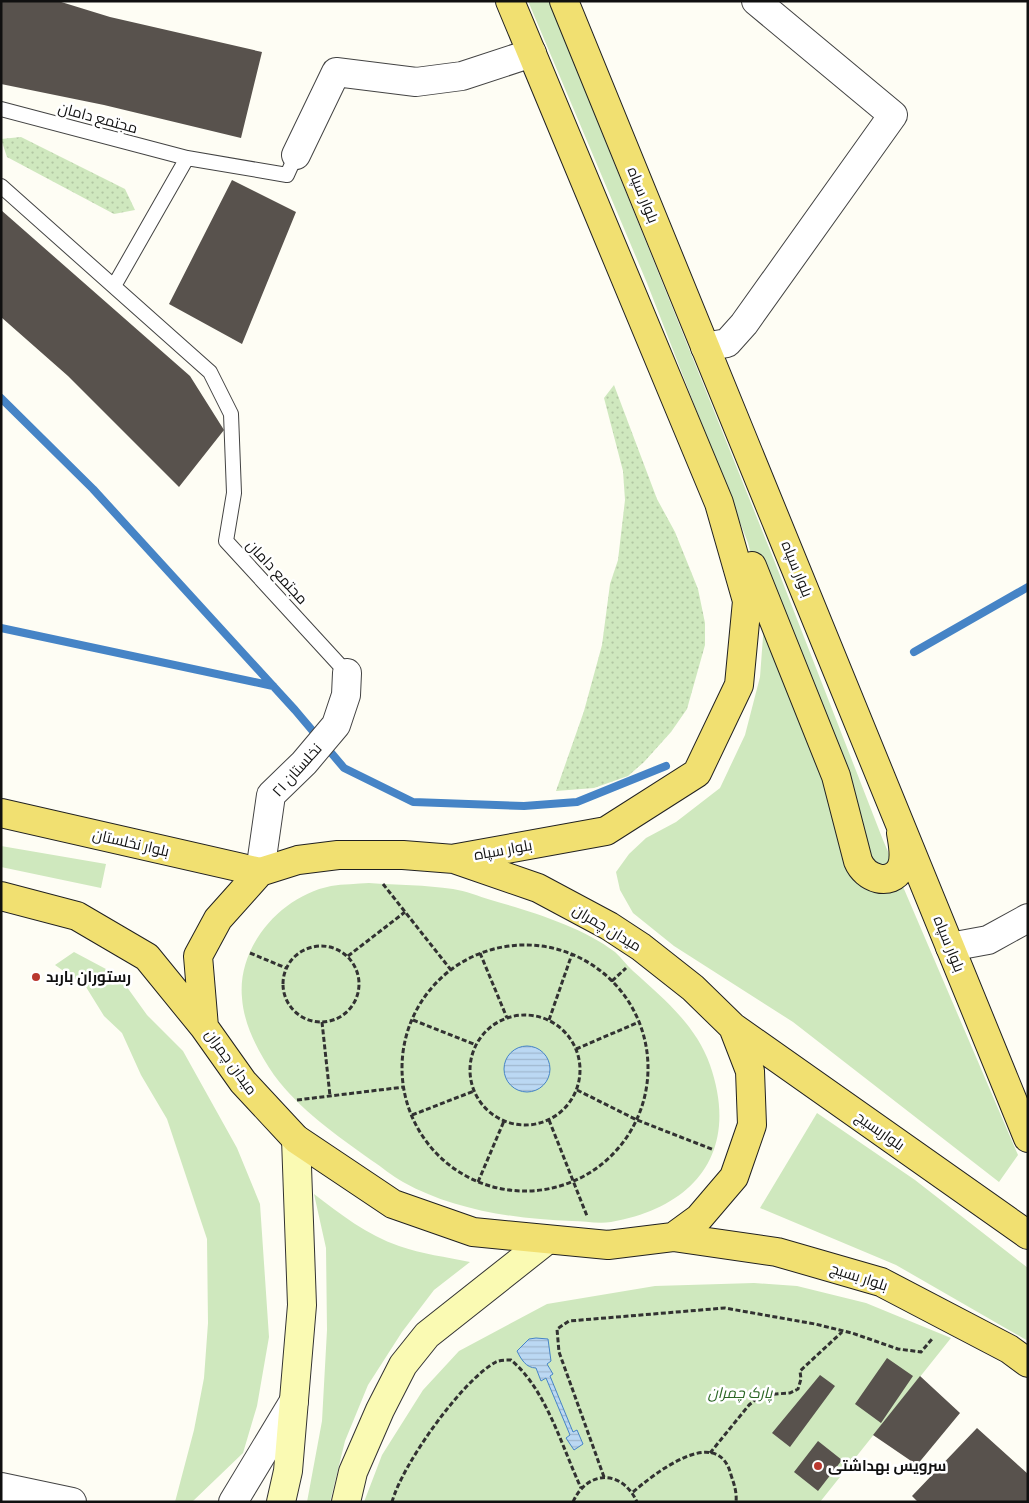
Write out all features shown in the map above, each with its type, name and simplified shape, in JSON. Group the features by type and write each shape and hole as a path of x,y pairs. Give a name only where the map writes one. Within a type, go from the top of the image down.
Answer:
{"main road":[{"name":"بلوار سپاه","path":"454,859 606,831 697,772 739,685 747,601 718,503 510,1"},
{"name":"بلوار سپاه","path":"564,1 900,820 1028,1138"},
{"path":"718,503 753,569 836,776 858,861 863,871 870,877 884,879 892,876 900,868 904,858 900,820"},
{"name":"بلوار نخلستان","path":"1,813 260,872"},
{"name":"میدان چمران","path":"338,855 403,855 454,859 538,888 609,926 641,947 693,988 733,1027 750,1072 752,1126 734,1177 699,1218 673,1237 608,1245 473,1232 393,1204 296,1139 243,1082 204,1027 198,956 218,919 260,872 298,860 338,855"},
{"path":"1,896 77,916 147,958 204,1027"},
{"name":"بلواربسیج","path":"733,1027 1028,1235"},
{"path":"281,1502 288,1471 302,1305 296,1139"},
{"name":"بلوار بسیج","path":"673,1237 777,1252 881,1282 1009,1349 1028,1363"},
{"path":"346,1502 353,1472 380,1410 403,1365 428,1335 547,1240"}],"street":[{"path":"705,347 728,343 744,324 893,115 756,1"},
{"path":"296,155 336,72 416,82 462,76 532,53"},
{"name":"نخلستان ۲۱","path":"260,872 271,795 336,725 346,695 347,673"},
{"path":"950,947 988,940 1028,918"},
{"path":"233,1502 294,1401"},
{"path":"1,1487 72,1502"}],"lane":[{"name":"مجتمع دامان","path":"1,109 187,158 287,175 296,155"},
{"path":"114,286 187,158"},
{"name":"مجتمع دامان","path":"1,186 210,372 231,414 234,493 226,541 347,673"}],"path":[{"path":"383,884 451,970"},
{"path":"348,956 405,912"},
{"path":"324,945 337,949 348,956 356,967 359,980 358,993 353,1005 345,1014 334,1020 310,1021 299,1016 284,996 283,984 286,968 290,960 299,952 311,946 324,945"},
{"path":"508,945 534,945 560,949 572,954 605,973 623,992 639,1022 645,1039 648,1065 646,1091 637,1120 623,1143 602,1166 575,1182 545,1190 514,1192 478,1182 456,1171 433,1150 415,1124 404,1087 402,1064 407,1033 420,1004 439,979 480,953 508,945"},
{"path":"250,953 286,968"},
{"path":"480,953 507,1018"},
{"path":"549,1020 572,954"},
{"path":"515,1015 532,1015 549,1020 563,1029 580,1059 580,1076 577,1090 567,1108 540,1124 524,1126 504,1121 494,1116 482,1106 474,1092 470,1076 471,1060 476,1045 485,1032 499,1021 515,1015"},
{"path":"412,1020 476,1045"},
{"path":"322,1022 330,1096"},
{"path":"576,1049 639,1022"},
{"path":"297,1100 404,1087"},
{"path":"577,1090 637,1120 714,1150"},
{"path":"412,1115 474,1092"},
{"path":"549,1120 575,1182 589,1222"},
{"path":"478,1182 504,1121"},
{"path":"604,1477 559,1352 556,1329 569,1321 725,1308 745,1313 776,1316 842,1331 898,1349 921,1352 938,1333"},
{"path":"710,1453 749,1405 761,1395 790,1393 798,1389 801,1380 800,1371 842,1331"},
{"path":"392,1502 396,1488 413,1455 454,1401 476,1377 497,1361 511,1360 520,1367 542,1401 581,1488"},
{"path":"633,1492 657,1471 701,1452 719,1456 729,1466 736,1502"},
{"path":"573,1502 581,1488 594,1479 604,1477 616,1479 633,1492 637,1502"}],"green space":[{"path":"528,1 549,1 774,560 883,840 1018,1155 999,1182 793,1022 674,946 633,913 620,890 616,872 629,854 646,838 676,822 720,788 745,735 760,677 765,610 748,543 647,283"},
{"path":"21,137 125,189 135,210 114,214 7,157 1,139"},
{"path":"614,385 657,499 675,532 698,589 705,623 705,645 687,709 671,732 644,762 628,776 594,788 556,791 584,711 602,645 610,584 618,560 625,500 623,471 604,398"},
{"path":"1,846 106,864 101,888 1,867"},
{"path":"369,883 432,887 467,892 572,927 615,952 678,1013 696,1037 710,1065 718,1096 719,1124 714,1149 704,1170 688,1188 667,1203 641,1214 611,1222 550,1220 485,1211 442,1200 399,1180 332,1131 295,1100 268,1067 249,1029 242,998 242,979 247,960 255,942 266,926 295,900 331,886"},
{"path":"74,952 119,976 147,1015 183,1051 237,1148 260,1204 269,1337 257,1406 243,1453 192,1502 175,1502 194,1430 204,1378 208,1323 207,1239 167,1119 141,1075 122,1033 104,1016 86,987 55,965"},
{"path":"817,1113 915,1180 1028,1268 1028,1341 896,1265 760,1208"},
{"path":"314,1194 354,1223 387,1241 416,1251 470,1262 434,1290 402,1332 368,1385 345,1441 330,1502 307,1502 322,1421 327,1330 326,1248"},
{"name":"پارک چمران","path":"754,1283 797,1286 866,1303 951,1338 820,1502 364,1502 382,1455 423,1390 459,1351 547,1304 655,1286"}],"water":[{"path":"522,1046 532,1046 546,1056 550,1069 546,1082 540,1088 532,1092 522,1092 508,1082 504,1074 504,1064 514,1050"},
{"path":"529,1339 548,1339 551,1361 547,1364 553,1374 550,1376 573,1432 577,1430 583,1444 574,1450 566,1438 570,1435 546,1378 541,1381 536,1368 527,1365 517,1351"}],"building":[{"path":"1,1 58,1 110,17 262,52 241,138 104,105 1,84"},
{"path":"232,180 296,212 242,344 169,304"},
{"path":"1,210 190,376 224,430 179,487 68,376 1,317"},
{"path":"887,1358 913,1376 881,1423 855,1404"},
{"path":"820,1375 835,1386 790,1447 772,1433"},
{"path":"920,1376 960,1413 917,1465 873,1435"},
{"path":"977,1428 1028,1474 1028,1502 918,1502 912,1496"},
{"name":"سرویس بهداشتی","path":"818,1441 842,1460 818,1491 794,1472"}],"waterway":[{"path":"1,398 93,489 295,710 344,768 413,802 524,806 577,802 666,766"},
{"path":"914,652 1028,587"},
{"path":"1,628 273,686"}],"place":[{"name":"رستوران باربد","path":"36,977"},
{"name":"سرویس بهداشتی","path":"818,1466"}]}
